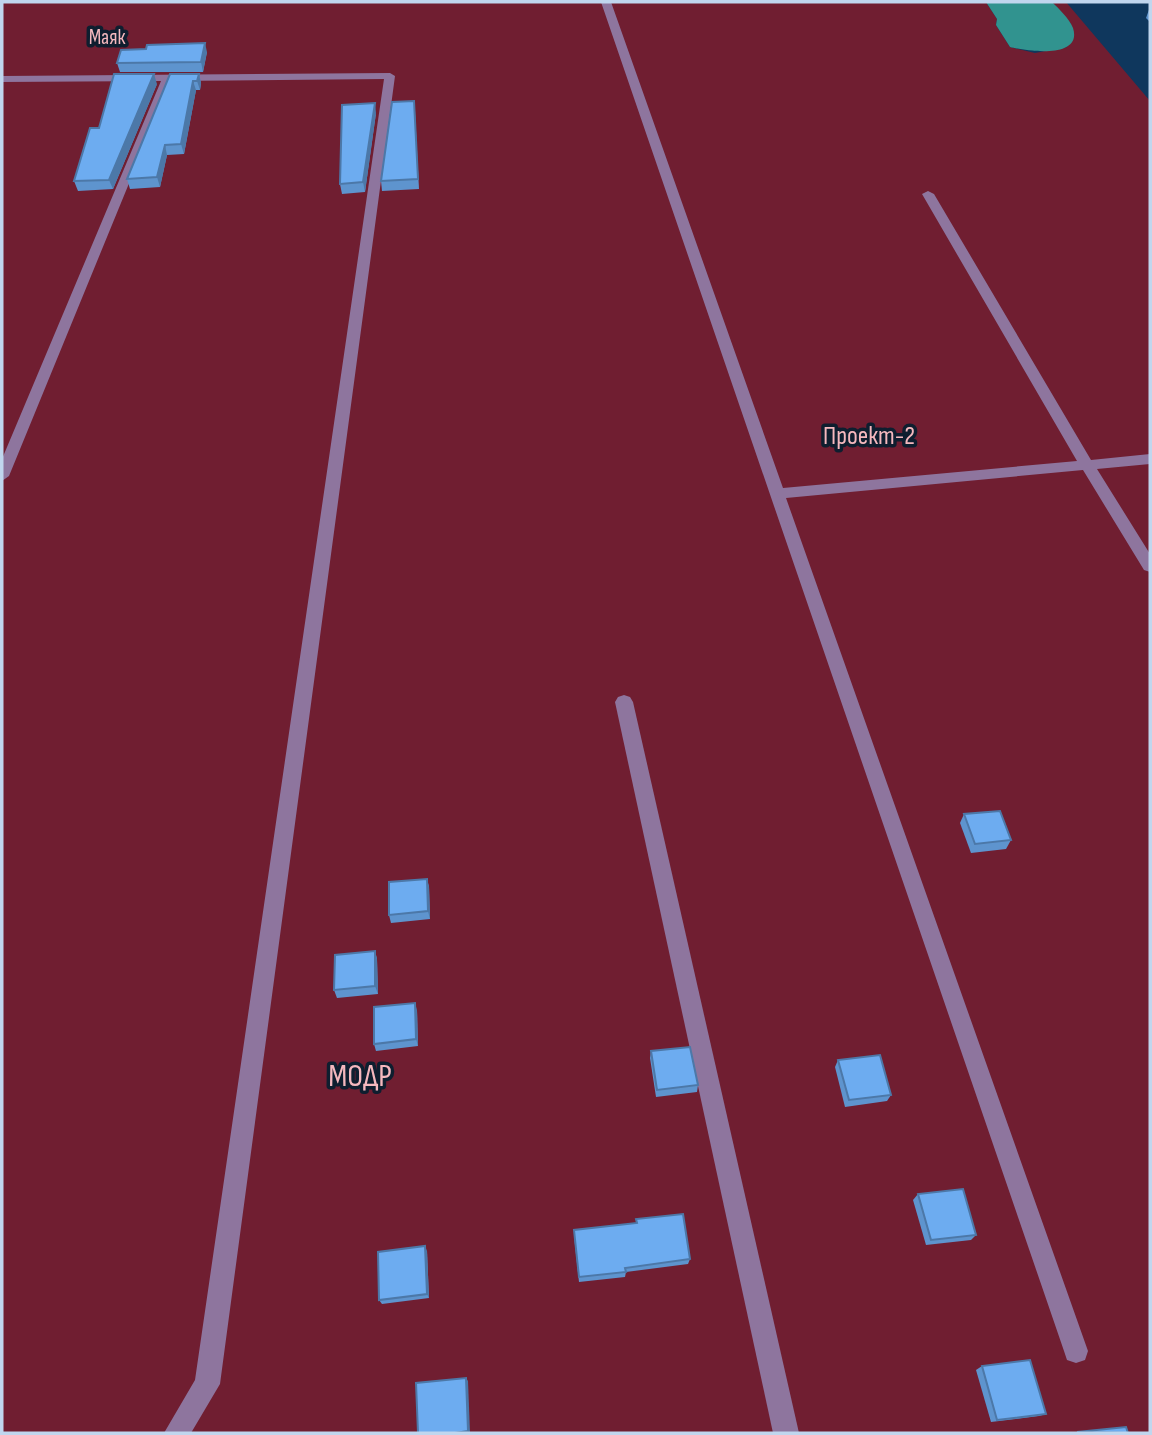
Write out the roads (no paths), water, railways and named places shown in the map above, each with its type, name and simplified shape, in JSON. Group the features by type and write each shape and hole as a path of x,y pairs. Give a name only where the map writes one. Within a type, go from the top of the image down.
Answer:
{"lane":[{"path":"606,2 1076,1350"},
{"path":"2,79 390,76 207,1384 177,1433"},
{"path":"2,476 167,78"},
{"path":"928,194 1087,465 1150,566"},
{"path":"776,494 1150,459"},
{"path":"624,702 786,1433"}],"park label":[{"name":"Маяк","path":"107,37"},
{"name":"Проект-2","path":"869,435"},
{"name":"МОДР","path":"360,1075"}]}
